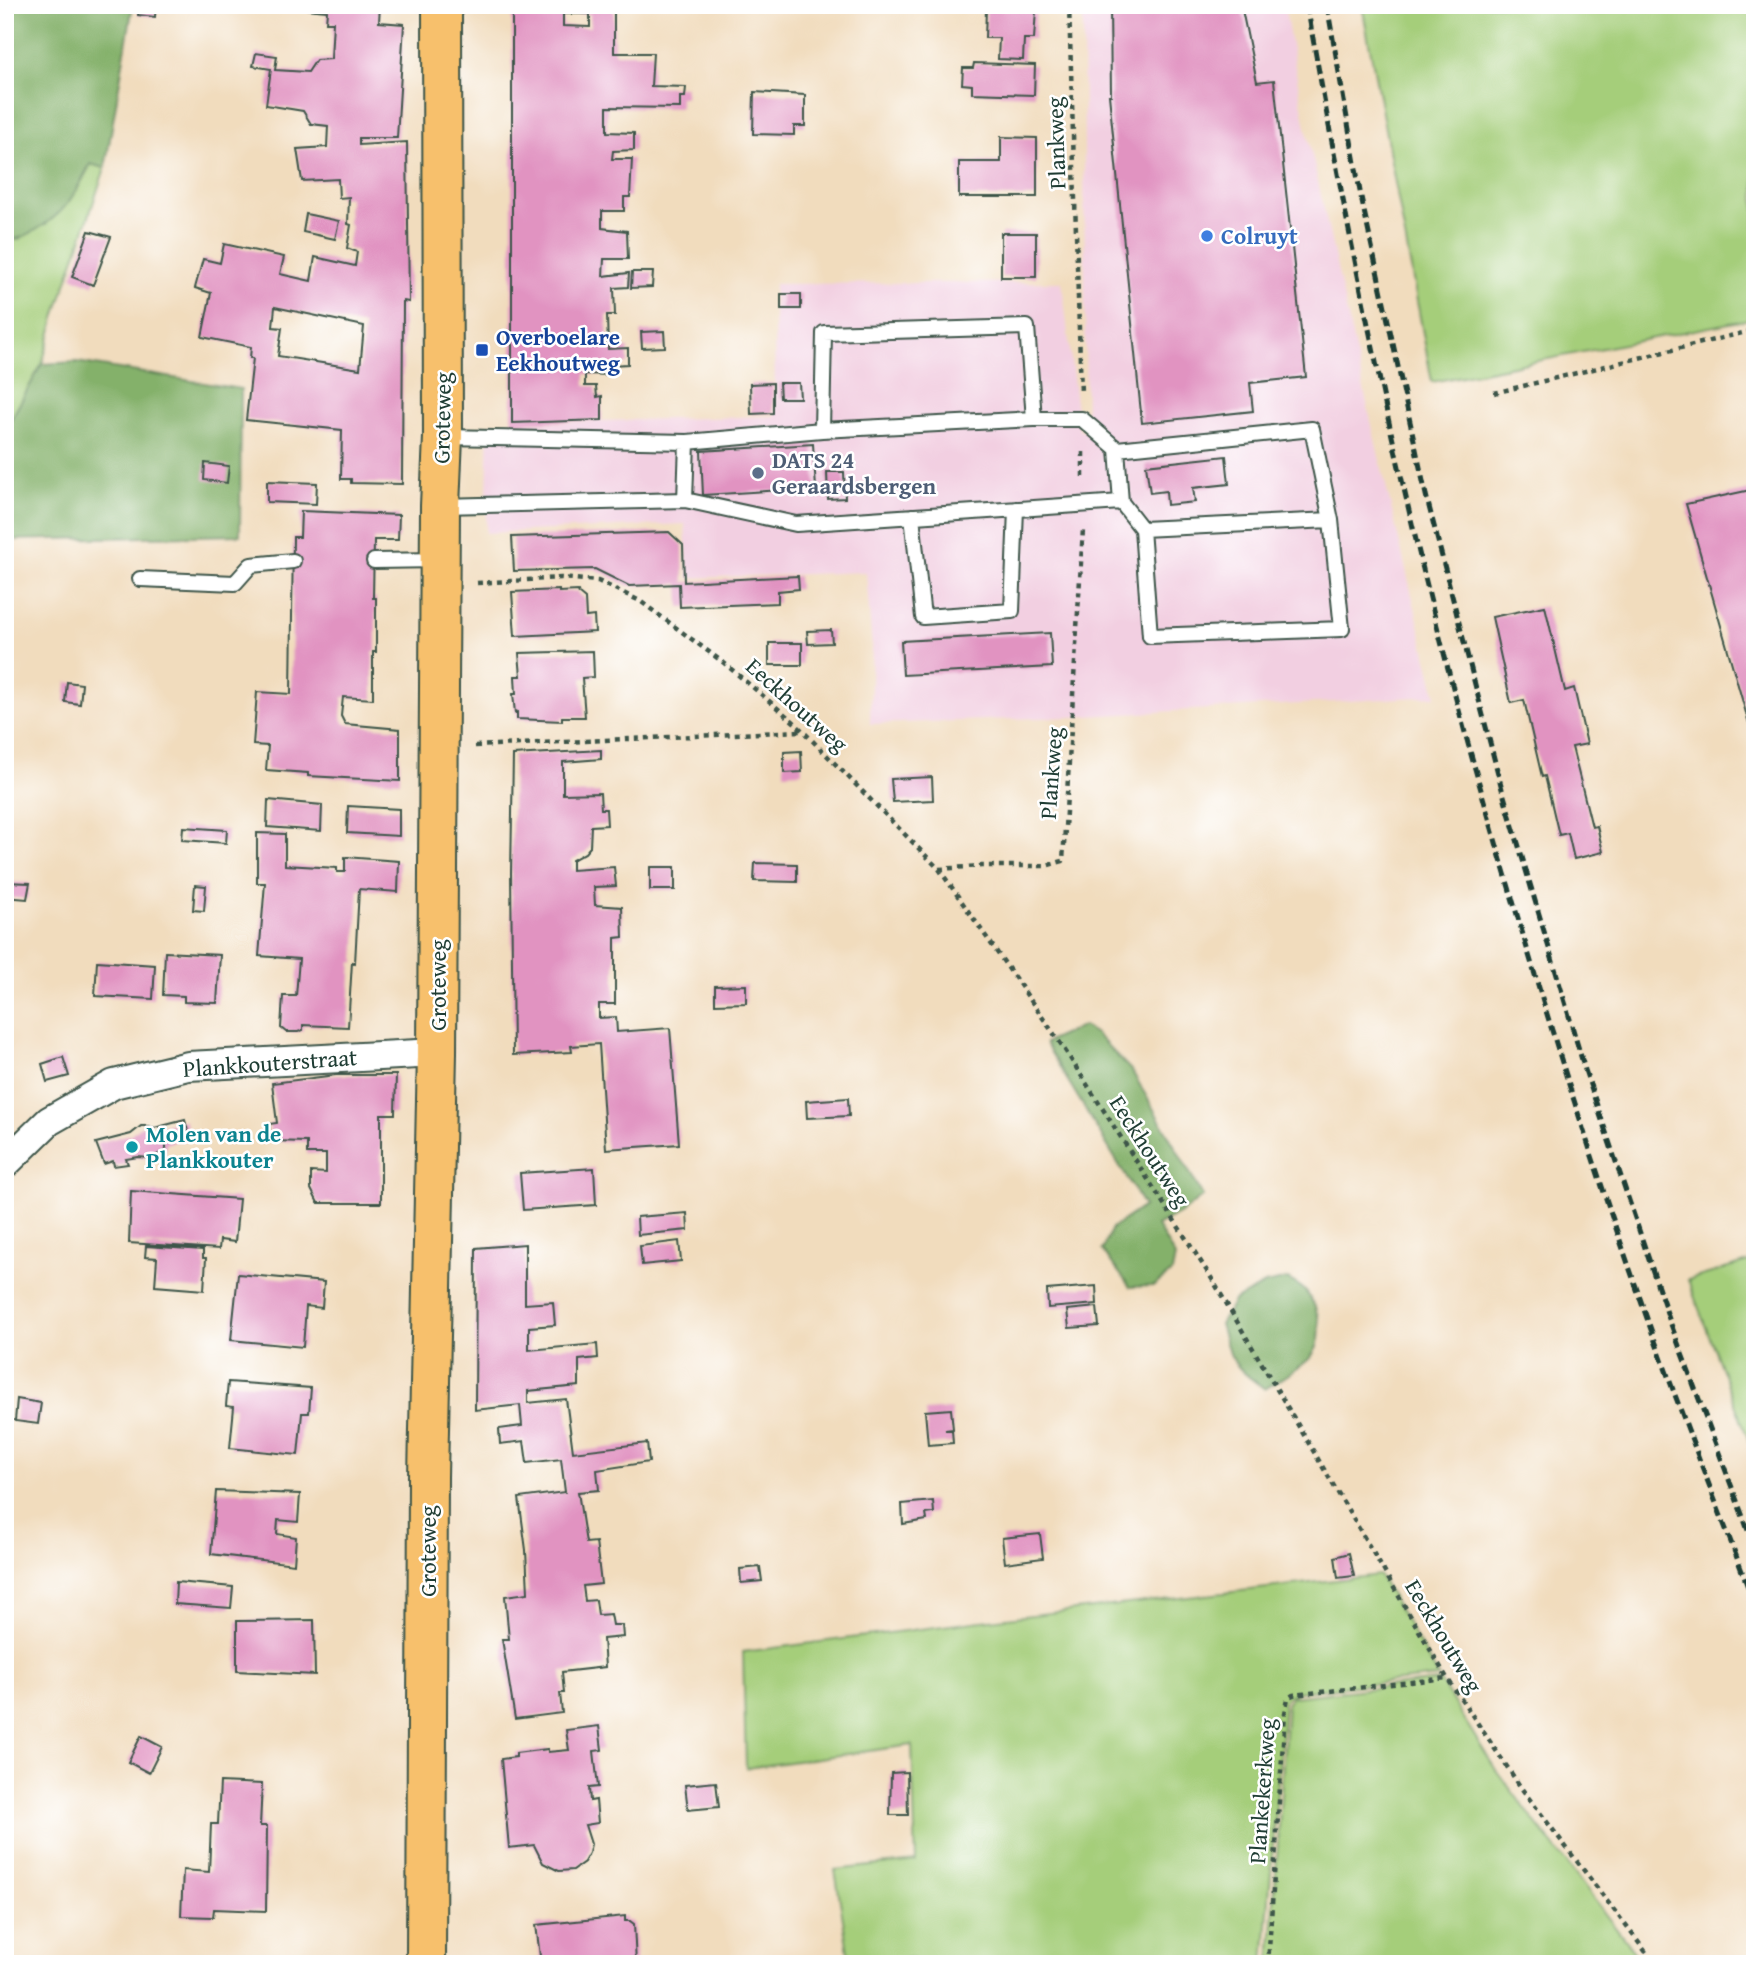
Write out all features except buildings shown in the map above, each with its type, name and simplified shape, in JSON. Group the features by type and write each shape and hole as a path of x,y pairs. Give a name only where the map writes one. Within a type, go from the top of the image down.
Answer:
{"main road":[{"name":"Groteweg","path":"426,1964 428,1477 438,1053 440,506 443,437 442,5"}],"street":[{"name":"Plankkouterstraat","path":"5,1164 49,1121 114,1084 188,1066 438,1053"}],"lane":[{"path":"822,430 824,333 1027,327 1034,419"},
{"path":"443,437 687,442 822,430 1082,419 1117,449 1121,502 1142,529 1150,636 1342,629 1331,520 1312,429 1117,449"},
{"path":"685,500 687,442"},
{"path":"440,506 685,500 796,524 1121,502"},
{"path":"912,516 923,617 1012,611 1016,509"},
{"path":"1142,529 1331,520"},
{"path":"140,579 235,583 251,565 293,561"},
{"path":"374,561 441,573"}],"path":[{"name":"Plankweg","path":"1069,5 1079,280"},
{"path":"1494,393 1755,330"},
{"name":"Plankweg","path":"939,870 981,866 1045,866 1063,861 1081,562"},
{"name":"Eeckhoutweg","path":"441,573 598,581 639,601 724,663 803,731 939,870 1060,1044 1212,1279 1447,1678 1522,1789 1655,1964"},
{"path":"440,747 803,731"},
{"name":"Plankekerkweg","path":"1268,1964 1288,1698 1293,1695 1447,1678"}],"shaded area":[{"path":"1083,5 1284,5 1305,123 1376,444 1436,696 1071,717 870,724 872,647 866,572 688,578 685,524 486,533 489,424 775,416 774,284 1062,282 1079,429 1086,432"}],"green space":[{"path":"5,5 133,5 105,168 90,164 74,194 55,216 25,236 5,240"},
{"path":"1362,5 1755,5 1755,318 1432,382"},
{"path":"91,164 105,168 42,364 5,430 5,240 18,240 77,190"},
{"path":"77,362 241,389 240,535 5,540 5,430 42,364"},
{"path":"1083,1026 1097,1035 1132,1071 1203,1196 1184,1211 1157,1226 1175,1257 1172,1272 1154,1286 1130,1287 1102,1250 1112,1228 1144,1206 1045,1043"},
{"path":"1755,1260 1755,1457 1688,1280"},
{"path":"1288,1279 1304,1290 1315,1307 1319,1325 1318,1343 1310,1358 1265,1389 1235,1362 1220,1324 1234,1301 1265,1284"},
{"path":"1379,1575 1439,1677 1298,1692 1287,1697 1284,1702 1264,1964 913,1964 913,1958 850,1964 835,1870 916,1861 912,1745 746,1768 743,1652 989,1620"},
{"path":"1440,1681 1496,1770 1643,1964 1270,1964 1287,1704 1292,1697"}],"railway":[{"path":"1307,5 1385,404 1431,601 1483,797 1541,996 1604,1194 1662,1360 1755,1606"},
{"path":"1327,5 1361,197 1426,495 1502,789 1585,1070 1669,1319 1755,1549"}],"place":[{"name":"Colruyt","path":"1207,236"},
{"name":"Overboelare Eekhoutweg","path":"482,350"},
{"name":"DATS 24 Geraardsbergen","path":"758,473"},
{"name":"Molen van de Plankkouter","path":"132,1147"}]}
